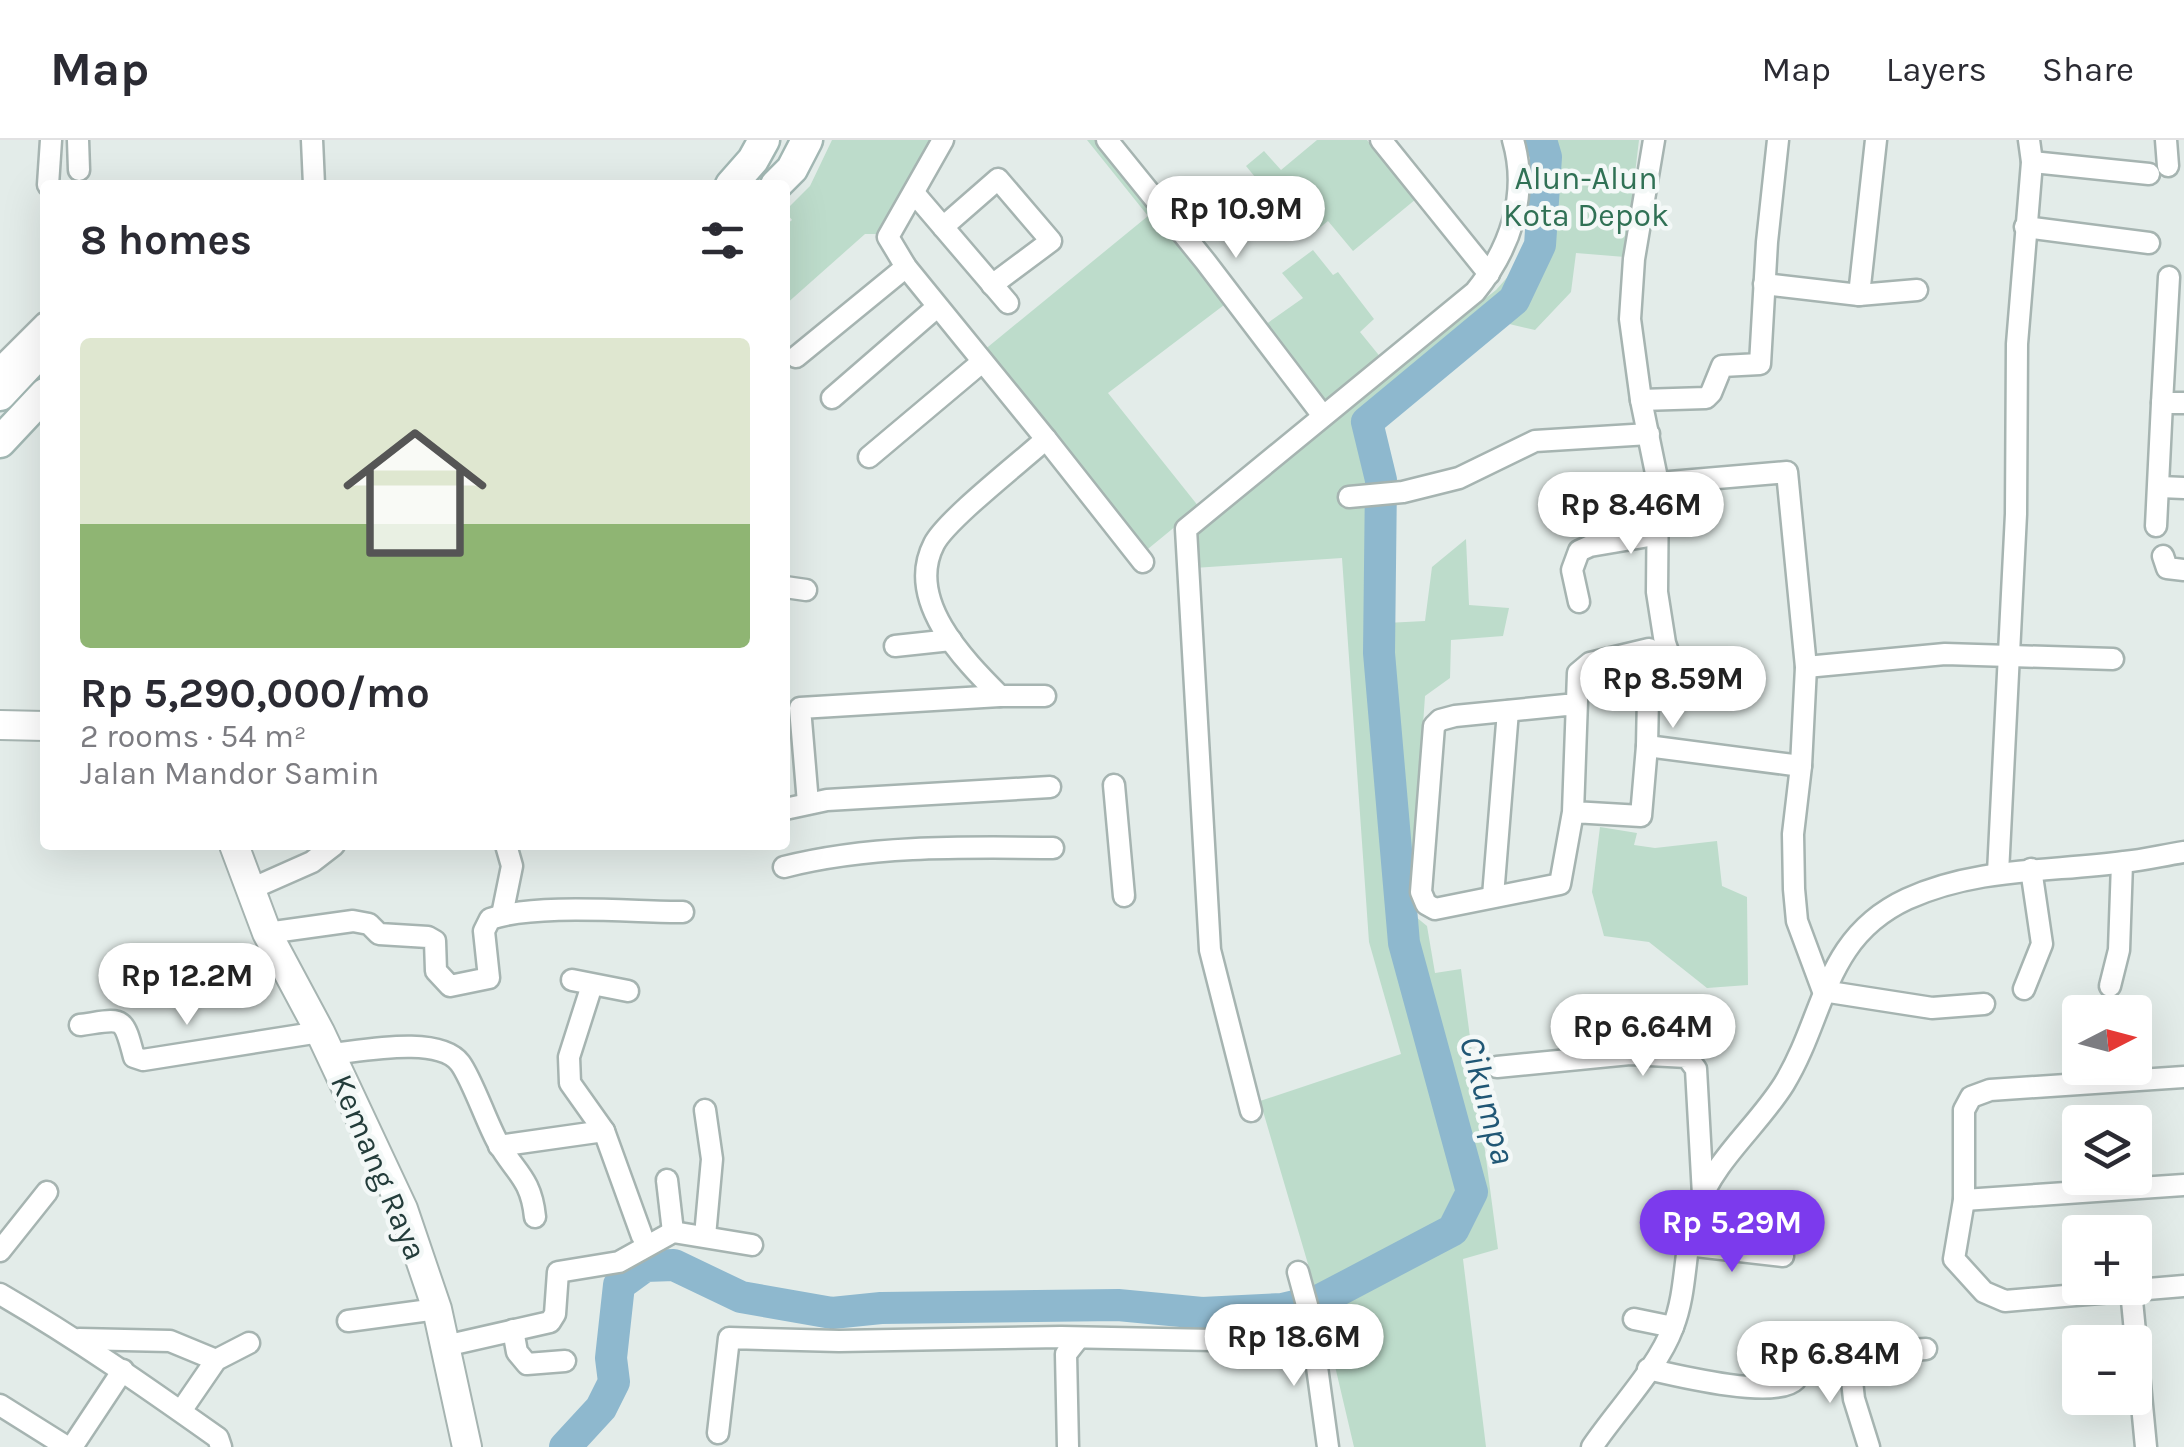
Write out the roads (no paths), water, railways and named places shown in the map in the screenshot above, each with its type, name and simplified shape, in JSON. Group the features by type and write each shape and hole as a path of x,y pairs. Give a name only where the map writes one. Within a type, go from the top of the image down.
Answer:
{"main road":[{"path":"735,180 764,140"},
{"path":"781,180 808,140"},
{"path":"0,394 40,352"},
{"path":"0,442 40,399"}],"street":[{"path":"48,180 51,140"},
{"path":"78,140 79,170"},
{"path":"312,140 314,180"},
{"path":"943,140 888,237 937,307 1143,562"},
{"path":"1106,140 1205,261 1322,416"},
{"path":"1380,140 1489,274"},
{"path":"1252,1111 1210,950 1186,529 1474,292 1502,256 1514,226 1519,162 1512,140"},
{"path":"1654,140 1634,259 1630,318 1658,482 1657,592 1665,643 1683,694"},
{"path":"1641,400 1706,398 1712,394 1722,366 1760,364 1778,140"},
{"path":"1859,295 1876,140"},
{"path":"1998,873 2016,500 2017,344 2032,162 2029,140"},
{"path":"2032,162 2158,170 2166,140"},
{"path":"943,228 998,179 1052,240 992,284"},
{"path":"914,193 1008,304"},
{"path":"2025,228 2149,242"},
{"path":"796,356 906,267"},
{"path":"2156,526 2169,277"},
{"path":"1764,284 1859,295 1917,290"},
{"path":"832,398 937,307"},
{"path":"0,368 40,328"},
{"path":"868,457 982,362"},
{"path":"2162,403 2184,403"},
{"path":"1359,496 1403,492 1459,478 1535,441 1649,434"},
{"path":"1000,696 951,640 929,598 928,565 935,540 1046,440"},
{"path":"1658,482 1788,472 1806,668 1793,834 1797,920 1822,991"},
{"path":"2160,487 2184,488"},
{"path":"1580,602 1572,570 1579,551 1655,535"},
{"path":"2163,556 2167,568 2184,570"},
{"path":"896,646 951,640"},
{"path":"1573,812 1641,816 1648,746 1649,650 1583,666 1576,680 1576,704 1573,812 1560,884 1434,909 1426,904 1421,892 1428,769 1431,734 1440,720 1576,704"},
{"path":"1806,668 1945,654 2113,659"},
{"path":"808,802 793,706 1045,696"},
{"path":"1494,896 1508,711"},
{"path":"0,724 40,726"},
{"path":"1648,746 1801,766"},
{"path":"1114,784 1124,896"},
{"path":"790,807 808,802 1050,787"},
{"path":"784,867 826,856 971,847 1053,848"},
{"name":"Kemang Raya","path":"236,850 267,932 325,1043 402,1209 437,1310 467,1447"},
{"path":"253,888 312,862 328,850"},
{"path":"502,914 512,866 507,850"},
{"path":"1592,1447 1673,1328 1687,1246 1702,1195 1783,1085 1814,1021 1822,991 1843,954 1873,920 1906,900 1998,873 2184,852"},
{"path":"2110,986 2119,950 2122,862"},
{"path":"2024,989 2042,944 2030,870"},
{"path":"267,932 364,922 379,934 428,937 434,941 436,971 450,986 489,978 484,931 490,919 502,914 683,912"},
{"path":"628,991 582,983 569,1057 570,1082 604,1131 642,1236"},
{"path":"1822,991 1932,1008 1984,1004"},
{"path":"80,1025 112,1020 120,1023 128,1031 134,1057 143,1060 325,1043 443,1051 459,1062 499,1146 530,1188 535,1216"},
{"path":"1496,1067 1630,1054 1687,1057 1696,1069 1702,1195"},
{"path":"2062,1297 1996,1298 1968,1277 1954,1258 1964,1200 1964,1110 1971,1097 1978,1093 2102,1080 2184,1077"},
{"path":"705,1110 712,1159 705,1236"},
{"path":"499,1146 604,1131"},
{"path":"667,1180 673,1232"},
{"path":"1964,1200 2184,1184"},
{"path":"0,1251 47,1192"},
{"path":"445,1346 553,1320 556,1276 560,1271 619,1262 673,1232 752,1244"},
{"path":"1687,1246 1783,1256"},
{"path":"1301,1282 1311,1325 1321,1445"},
{"path":"2152,1288 2184,1286"},
{"path":"0,1294 80,1340 218,1438 221,1447"},
{"path":"2132,1305 2146,1447"},
{"path":"348,1322 437,1310"},
{"path":"1634,1319 1673,1328"},
{"path":"718,1433 729,1338 1213,1340 1311,1325"},
{"path":"513,1330 517,1352 527,1364 566,1361"},
{"path":"80,1340 170,1341 216,1360"},
{"path":"1068,1447 1066,1354 1076,1340"},
{"path":"181,1411 216,1360 249,1344"},
{"path":"1648,1369 1728,1384 1777,1386 1797,1378 1802,1357 1926,1349"},
{"path":"1849,1354 1854,1399 1869,1447"},
{"path":"0,1405 70,1447 123,1370"}],"waterway":[{"name":"Cikumpa","path":"565,1447 601,1408 614,1382 611,1358 619,1285 645,1266 674,1265 741,1297 832,1313 881,1308 1118,1305 1202,1313 1282,1309 1320,1300 1453,1230 1472,1192 1404,943 1379,653 1381,480 1367,422 1514,300 1540,245 1546,157 1541,140"}],"park label":[{"name":"Alun-Alun Kota Depok","path":"1586,196"}]}
